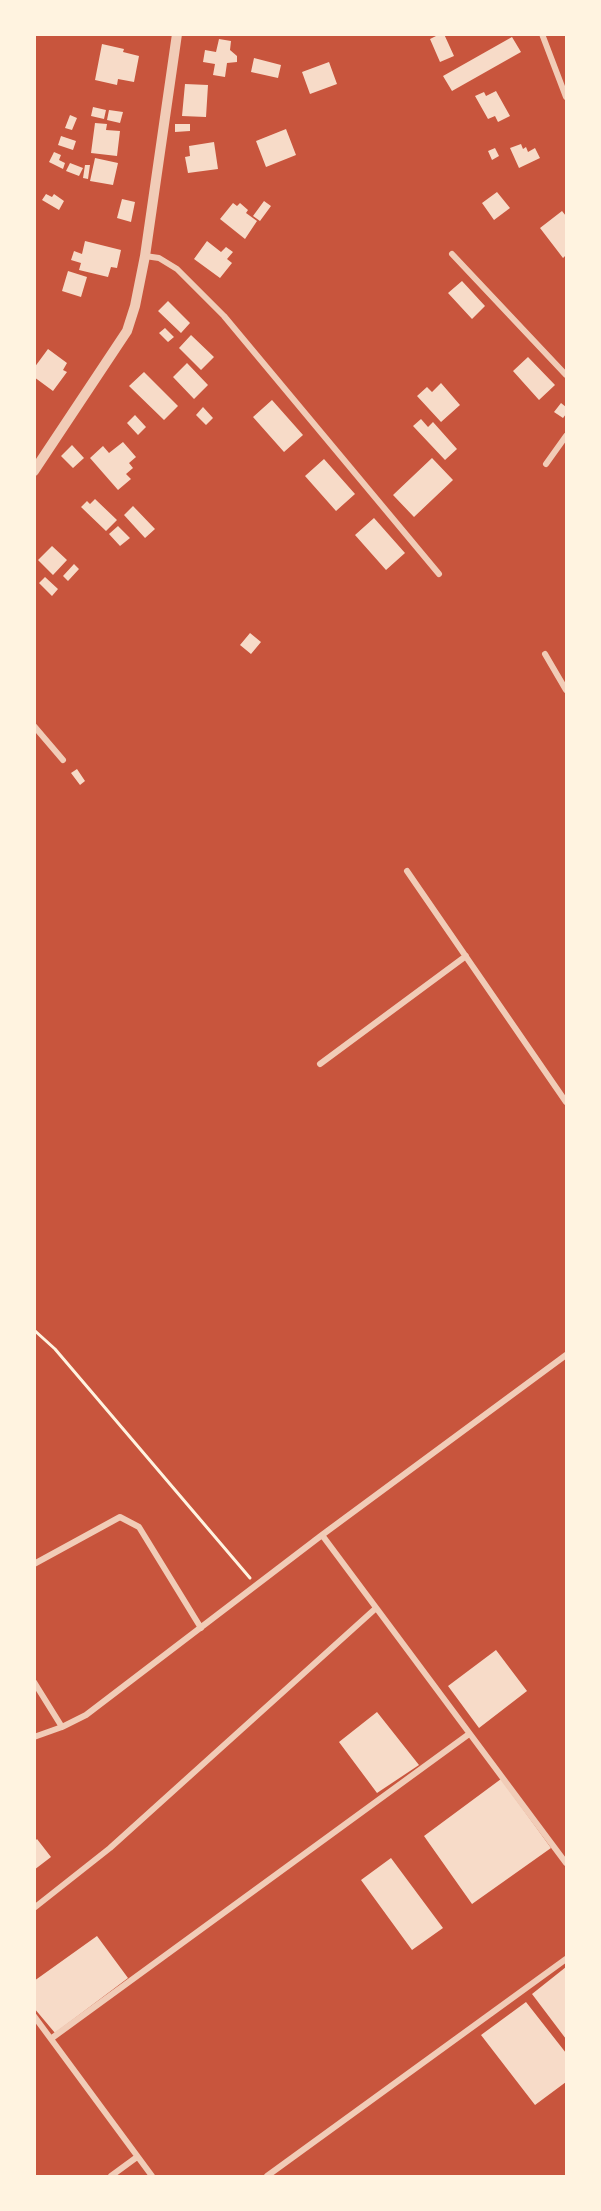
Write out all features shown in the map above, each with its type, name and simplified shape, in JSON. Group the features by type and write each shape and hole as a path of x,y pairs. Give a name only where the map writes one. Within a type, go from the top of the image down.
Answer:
{"street":[{"path":"34,471 127,331 135,306 145,256 177,34"},
{"path":"542,34 567,97"},
{"path":"452,254 567,375"},
{"path":"145,256 159,258 177,269 224,316 439,574"},
{"path":"546,464 567,436"},
{"path":"545,654 567,690"},
{"path":"34,726 63,760"},
{"path":"407,872 567,1102"},
{"path":"320,1064 466,956"},
{"path":"34,1737 86,1715 322,1535 567,1355"},
{"path":"34,1564 120,1517 139,1527 201,1628"},
{"path":"322,1535 375,1609 567,1863"},
{"path":"34,1908 110,1848 375,1609"},
{"path":"34,1682 62,1727"},
{"path":"52,2038 469,1734"},
{"path":"267,2176 567,1959"},
{"path":"34,2016 152,2176"},
{"path":"111,2176 137,2157"}],"path":[{"path":"34,1330 55,1349 257,1586"}],"building":[{"path":"444,34 454,56 440,62 430,39"},
{"path":"512,37 521,52 452,91 443,76"},
{"path":"219,39 231,41 230,50 237,56 237,62 227,63 225,77 213,75 215,64 203,62 205,50 216,52"},
{"path":"102,44 124,49 123,52 139,56 134,82 118,79 117,85 95,80"},
{"path":"254,58 281,65 278,78 251,72"},
{"path":"329,62 337,84 310,94 302,72"},
{"path":"185,84 208,85 206,117 182,116"},
{"path":"496,91 510,116 498,122 495,116 488,119 475,96 484,92 486,96"},
{"path":"93,107 106,110 104,119 91,116"},
{"path":"109,110 123,112 120,123 107,120"},
{"path":"70,115 77,118 72,130 65,128"},
{"path":"95,123 107,124 106,130 120,131 117,156 91,153"},
{"path":"175,124 190,124 190,131 175,132"},
{"path":"286,129 296,155 266,167 256,141"},
{"path":"61,136 76,141 73,150 58,145"},
{"path":"214,142 218,169 188,173 185,157 190,156 189,146"},
{"path":"521,144 528,152 535,148 540,158 519,168 510,148"},
{"path":"495,148 499,156 492,160 488,151"},
{"path":"54,152 61,155 59,160 65,163 63,169 49,162"},
{"path":"95,158 118,163 113,185 90,181"},
{"path":"70,163 83,168 79,176 66,171"},
{"path":"85,165 90,165 88,179 83,178"},
{"path":"497,192 510,208 494,220 482,203"},
{"path":"46,194 52,197 54,194 64,201 59,210 42,200"},
{"path":"122,199 135,202 131,222 117,218"},
{"path":"264,201 271,206 260,221 253,216"},
{"path":"233,203 237,206 240,203 248,210 246,213 257,221 245,239 220,219"},
{"path":"562,211 566,216 566,255 563,258 540,228"},
{"path":"85,241 121,250 117,268 111,267 108,277 79,270 81,263 71,260 74,251 82,254"},
{"path":"207,241 221,252 226,247 233,252 227,259 232,263 220,278 194,259"},
{"path":"68,271 87,277 81,297 62,291"},
{"path":"462,281 485,306 472,319 448,293"},
{"path":"168,301 190,323 181,333 158,311"},
{"path":"165,328 174,337 168,342 159,333"},
{"path":"191,335 214,357 201,370 179,348"},
{"path":"48,349 67,363 63,370 67,372 53,391 34,377 34,368"},
{"path":"528,357 555,385 539,400 513,371"},
{"path":"187,363 208,385 194,399 173,377"},
{"path":"144,372 178,406 164,420 129,386"},
{"path":"441,383 460,405 441,422 417,396 427,387 432,392"},
{"path":"272,400 303,435 284,452 253,417"},
{"path":"561,403 566,407 566,414 563,418 554,412"},
{"path":"203,407 213,418 206,425 196,415"},
{"path":"135,415 146,427 138,435 127,423"},
{"path":"421,419 428,427 433,422 457,449 445,460 413,426"},
{"path":"123,442 136,457 129,463 133,468 126,474 131,479 118,490 90,458 103,446 109,453"},
{"path":"72,445 84,458 73,468 61,456"},
{"path":"432,458 453,480 414,517 393,495"},
{"path":"324,459 355,494 336,511 305,476"},
{"path":"95,499 117,520 106,531 81,507 87,501 90,504"},
{"path":"133,506 155,529 145,538 124,515"},
{"path":"374,518 405,553 386,570 355,535"},
{"path":"118,526 130,538 120,546 109,534"},
{"path":"52,546 67,560 53,575 38,560"},
{"path":"74,564 79,569 68,581 63,576"},
{"path":"45,577 58,589 52,596 39,583"},
{"path":"250,633 261,642 251,654 240,645"},
{"path":"77,769 85,781 80,785 71,773"},
{"path":"496,1650 527,1691 479,1728 448,1686"},
{"path":"377,1712 419,1765 377,1793 339,1742"},
{"path":"501,1779 551,1848 472,1904 424,1836"},
{"path":"37,1839 51,1857 34,1870 34,1842"},
{"path":"391,1858 443,1928 412,1950 361,1880"},
{"path":"97,1936 128,1978 55,2033 34,2008 34,1981"},
{"path":"566,1967 566,2039 532,1994"},
{"path":"526,2002 566,2053 566,2082 535,2105 481,2035"}]}
